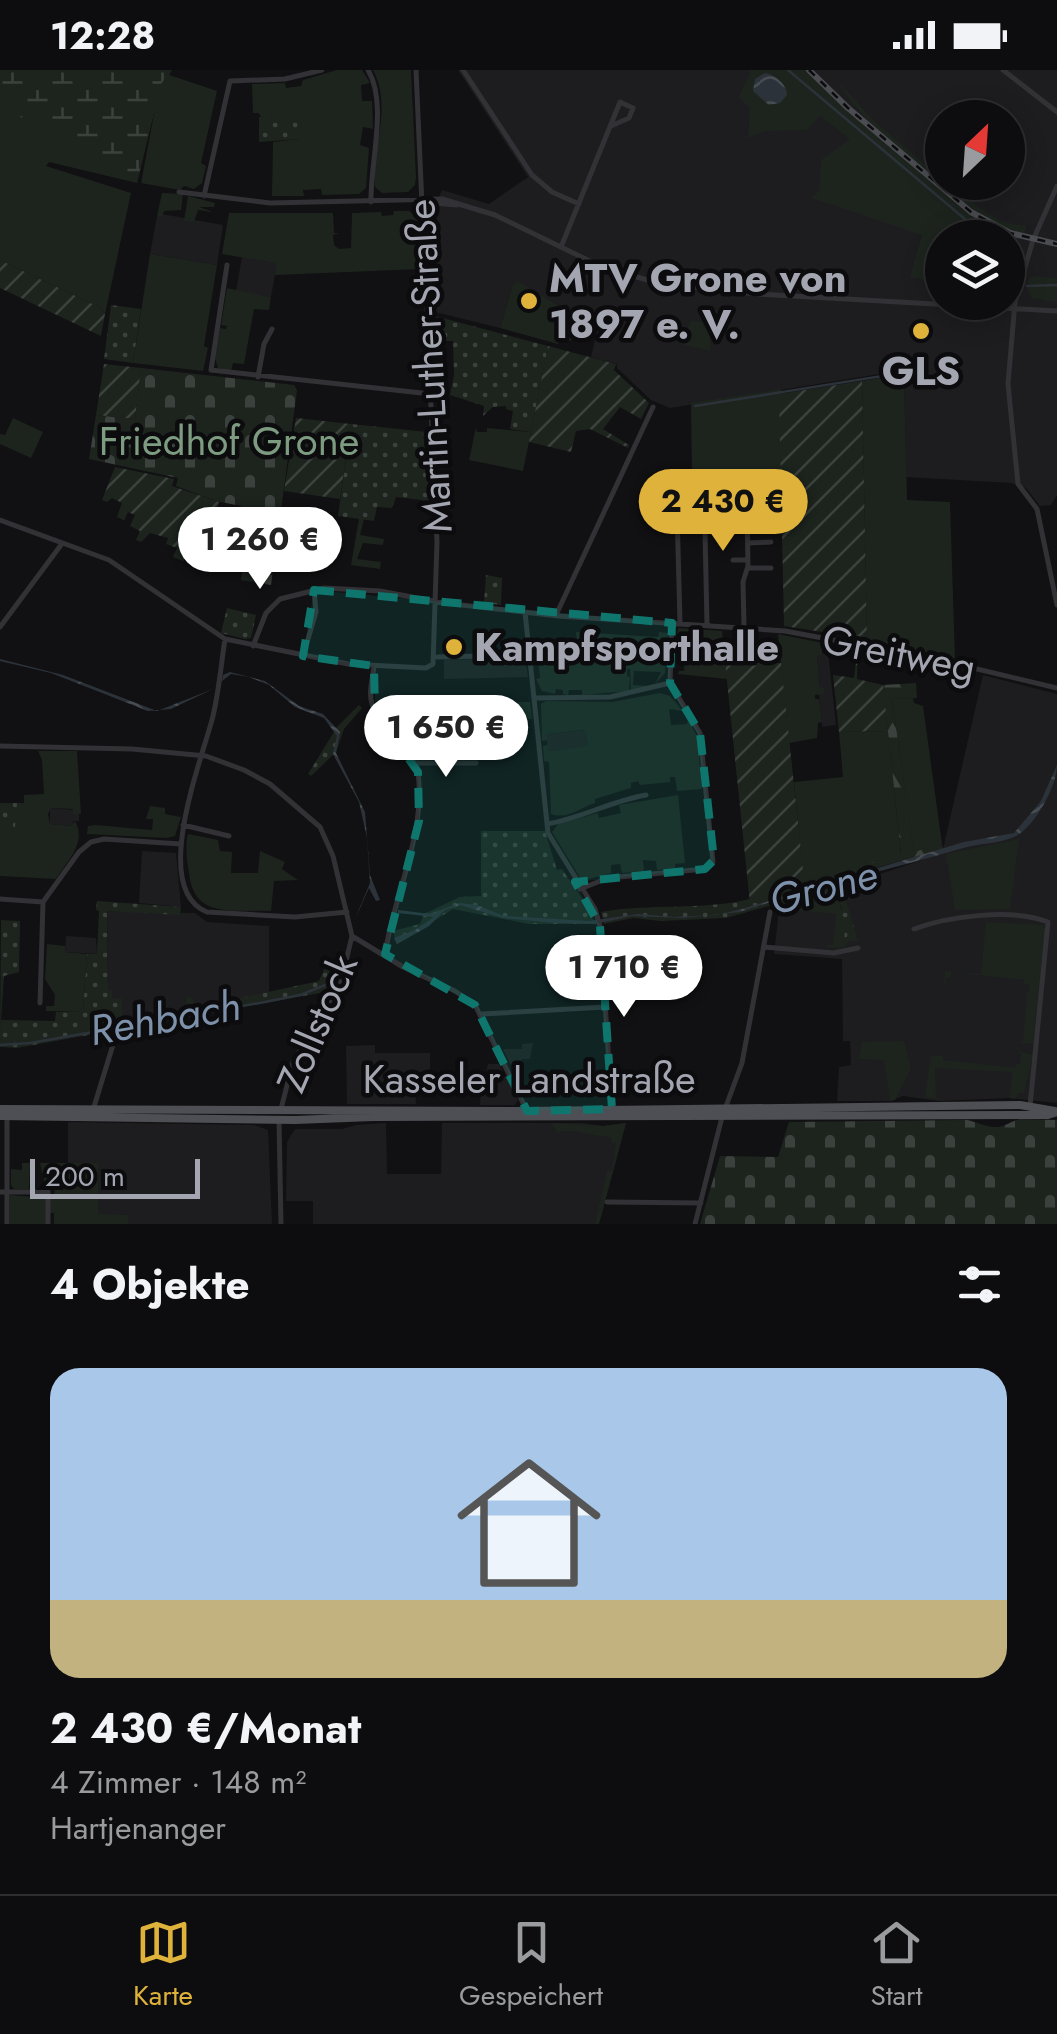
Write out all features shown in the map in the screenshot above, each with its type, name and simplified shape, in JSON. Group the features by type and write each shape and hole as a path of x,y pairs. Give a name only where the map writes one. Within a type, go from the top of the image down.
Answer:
{"main road":[{"name":"Kasseler Landstraße","path":"2,1114 93,1110 280,1115 612,1109 724,1113"},
{"name":"Kasseler Landstraße","path":"2,1114 1057,1112"}],"street":[{"path":"204,196 230,81 286,79 322,70"},
{"path":"368,70 374,82 377,111 371,202"},
{"name":"Martin-Luther-Straße","path":"416,70 437,601 435,659"},
{"path":"463,70 532,175 552,192 579,204"},
{"path":"1003,70 1057,112"},
{"path":"561,247 620,102 634,108 630,118 611,126"},
{"path":"1025,269 1057,186"},
{"path":"180,192 270,203 422,201 468,206 626,275 684,288 925,303"},
{"path":"227,265 211,370 430,394"},
{"path":"1025,309 1057,310"},
{"path":"1013,320 1009,405 1018,484 1036,506 1057,605"},
{"path":"258,378 265,340 272,329"},
{"path":"556,615 653,407"},
{"path":"704,486 707,624"},
{"path":"713,490 752,488"},
{"path":"742,490 742,503 748,510 744,626"},
{"path":"580,889 608,878 705,869 712,864 700,732 670,683 676,623 677,510"},
{"path":"748,510 780,510"},
{"path":"0,520 94,553 124,568 225,639 374,666 426,668 435,659 529,655"},
{"path":"748,543 771,542"},
{"path":"0,627 3,617 62,544"},
{"path":"734,560 748,560"},
{"path":"748,568 771,568"},
{"path":"254,646 271,606 280,599 314,590 315,617 302,656"},
{"name":"Greitweg","path":"314,590 380,591 556,615 744,626 865,644 1057,688"},
{"path":"525,612 549,836 599,921 612,1109"},
{"path":"225,639 214,714 199,754 180,844 186,894 202,910 295,917 347,912"},
{"path":"374,666 370,698 375,712 392,740 416,763 476,762"},
{"path":"533,698 610,697 670,683"},
{"path":"0,746 199,754 262,778 315,822 330,846 352,936 403,967 467,998 482,1014 527,1110"},
{"name":"Zollstock","path":"386,954 419,821 416,763"},
{"path":"547,824 646,795"},
{"path":"183,825 229,836"},
{"path":"40,1004 44,902 79,852 96,840 180,844"},
{"path":"0,899 44,902"},
{"path":"695,1224 724,1113 742,1063 770,912"},
{"path":"914,928 950,917 982,916 1044,920 1050,928 1030,1110"},
{"name":"Zollstock","path":"281,1224 280,1115 291,1066 337,992 352,936"},
{"path":"764,947 834,954 858,948"},
{"path":"482,1014 606,1007"},
{"path":"93,1110 116,1036"},
{"path":"2,1114 7,1224"},
{"path":"4,1192 48,1192 48,1224"},
{"path":"606,1202 700,1203"}],"highlighted area":[{"path":"314,590 672,623 670,683 700,733 714,860 705,869 575,882 600,926 612,1109 527,1111 475,1005 385,954 419,821 418,772 375,712 374,666 303,656"}],"shaded area":[{"path":"458,70 1057,70 1057,495 1051,505 1040,506 1026,488 1011,483 906,477 904,370 670,408 651,400 617,364 591,357 598,328 517,282 500,328 435,312 429,220 442,190 489,204 528,177"},
{"path":"157,216 223,225 217,265 150,254"},
{"path":"242,257 277,263 271,297 236,291"},
{"path":"828,652 836,725 822,727 819,694 824,693 824,688 820,688 817,655"},
{"path":"521,658 526,662 528,677 444,679 444,660"},
{"path":"983,675 1057,694 1057,1103 1010,1098 939,1101 903,1096 890,1101 837,1101 839,1067 851,1065 850,1041 843,1041 842,959 774,954 779,910 837,893 849,941 857,939 841,887 952,850 943,849"},
{"path":"586,730 588,747 548,751 546,734"},
{"path":"50,808 74,810 79,821 73,821 73,826 50,824"},
{"path":"142,851 176,853 181,907 139,903"},
{"path":"107,911 195,913 207,922 269,926 269,994 192,1009 186,998 185,1010 121,1020 122,1000 111,998 108,990"},
{"path":"66,936 96,938 97,954 65,952"},
{"path":"533,1043 530,1059 522,1059 522,1065 511,1065 503,1049 522,1049 522,1044"},
{"path":"375,1045 375,1053 430,1053 430,1072 415,1073 416,1104 347,1104 346,1046"},
{"path":"488,1064 499,1064 518,1100 515,1105 480,1105 481,1079"},
{"path":"68,1122 254,1125 268,1130 272,1224 128,1224 128,1215 98,1215 98,1164 68,1163"},
{"path":"386,1123 387,1174 441,1174 442,1123 626,1123 599,1224 313,1224 313,1201 286,1201 287,1142 295,1129 342,1129"}],"green space":[{"path":"0,70 172,70 169,75 217,91 201,163 206,166 202,183 194,189 141,183 155,109 137,183 49,162 46,166 131,193 105,314 101,308 0,260"},
{"path":"0,70 172,70 160,85 137,183 83,150 49,136 51,124 20,117 22,98 14,96 0,115"},
{"path":"337,70 362,70 370,83 361,85 362,101 372,101 373,129 363,127 360,145 369,148 366,188 359,194 322,195 321,189 303,190 304,196 272,196 273,142 300,139 297,117 261,117 253,113 252,84 301,86 303,80"},
{"path":"373,70 411,70 416,177 408,192 382,193 375,187 381,99"},
{"path":"751,70 805,70 925,176 925,200 952,200 982,220 925,220 925,280 910,277 922,235 812,198 819,190 821,160 850,139 820,116 806,130 765,131 748,138 750,109 739,97"},
{"path":"838,81 873,120 925,164 925,173 894,146"},
{"path":"259,117 297,117 301,139 259,142"},
{"path":"162,193 183,194 181,210 164,211 162,217 157,216"},
{"path":"188,196 215,203 214,207 199,207 213,212 198,210 194,222 184,221"},
{"path":"960,200 970,200 1000,220 991,220"},
{"path":"394,211 409,211 417,218 420,269 275,275 276,263 222,254 229,213 333,213 334,233 339,233 333,235 334,245 339,249 351,248 352,213 381,212 382,216 393,215"},
{"path":"150,254 217,265 203,371 133,363"},
{"path":"0,260 101,308 105,314 101,336 0,288"},
{"path":"1031,276 1057,278 1057,302 1032,298 1027,290 1032,286 1027,283"},
{"name":"MTV Grone von 1897 e. V.","path":"517,281 578,317 571,341 560,338 558,344 500,328"},
{"path":"227,288 271,297 269,310 254,309 244,364 233,363 231,371 218,368 215,358 220,328 227,326 221,325"},
{"path":"111,305 141,309 133,363 104,359"},
{"path":"435,316 548,346 531,432 510,429 513,411 506,406 493,407 483,416 484,406 450,395 453,341 437,341"},
{"path":"691,320 711,324 710,351 681,344"},
{"path":"548,346 616,364 614,370 649,403 641,419 620,407 603,429 628,448 590,429 576,431 571,452 529,442"},
{"path":"104,364 141,368 135,419 96,415"},
{"name":"Friedhof Grone","path":"141,368 294,385 297,390 271,585 241,580 245,550 236,548 241,506 176,486 178,478 89,459 96,415 135,419"},
{"path":"904,374 907,500 950,502 955,659 867,639 862,381"},
{"path":"862,381 867,639 784,626 779,394"},
{"path":"781,389 782,509 754,509 752,481 692,480 691,403"},
{"path":"13,418 43,432 31,458 0,444 0,434 5,435"},
{"path":"296,418 351,424 340,499 284,491"},
{"path":"351,424 427,432 430,501 396,497 392,508 377,507 374,521 338,516"},
{"path":"476,427 477,432 487,432 487,428 531,432 523,471 469,460"},
{"path":"115,467 174,479 172,486 219,502 207,554 192,544 183,561 173,557 177,548 166,544 168,538 150,533 141,542 136,540 140,531 130,526 135,515 128,512 124,520 117,517 122,503 112,498 102,500"},
{"path":"359,519 364,519 360,535 384,539 383,545 363,543 357,559 381,562 380,569 351,565"},
{"path":"486,575 502,578 501,605 484,603"},
{"path":"227,608 256,615 251,638 221,633"},
{"path":"678,628 722,631 727,679 678,674 684,671 685,657 679,656 680,648 675,647"},
{"path":"576,632 658,637 659,632 668,633 665,673 655,684 661,672 634,671 633,685 650,686 631,691 627,669 629,691 582,695 582,690 569,690 568,695 563,690 556,689 555,694 542,691 536,679 540,678 537,651 578,651"},
{"path":"778,634 823,643 822,655 817,656 824,694 815,695 822,722 818,723 817,738 789,743"},
{"path":"858,648 857,679 883,685 888,731 839,732 833,675 854,678"},
{"path":"725,662 781,663 805,888 780,896 776,889 776,896 750,904"},
{"path":"916,683 917,698 892,699 914,852 942,844 943,849 805,888 804,882 901,854 883,685"},
{"path":"660,693 670,696 683,711 669,709 671,725 687,724 688,719 697,736 702,789 677,791 675,777 670,777 670,782 640,785 638,781 631,783 631,788 595,799 595,803 574,812 551,814 549,762 544,761 543,746 548,745 549,751 588,746 585,730 547,734 547,740 542,741 541,704 612,702"},
{"path":"913,698 914,703 923,706 942,844 914,853 892,699"},
{"path":"488,702 530,702 532,719 482,719 482,706"},
{"path":"359,705 362,708 344,729 336,752 311,776 308,774 337,727"},
{"path":"888,731 901,855 804,882 794,782 843,777 839,732"},
{"path":"38,751 77,751 81,814 73,814 73,809 51,808 48,814 50,824 72,826 75,821 77,844 56,879 0,876 0,803 24,803 24,795 44,794"},
{"path":"678,795 685,863 675,864 675,868 657,870 656,861 643,860 644,871 622,873 620,864 611,865 611,873 582,881 552,832 558,824 598,813 599,818 621,813 619,805"},
{"path":"0,803 17,803 15,827 0,827"},
{"path":"150,806 165,808 165,814 181,817 175,836 87,834 88,826 96,825 152,830 153,819 146,819"},
{"path":"481,831 545,831 557,870 562,869 595,924 529,924 453,909 397,944 393,931 420,924 424,914 460,897 481,896"},
{"path":"188,834 218,840 220,851 232,852 231,873 258,873 260,851 285,862 282,869 298,880 274,881 271,911 207,905 192,888"},
{"path":"1019,839 1010,909 955,910 946,854"},
{"path":"878,867 881,875 842,887 858,941 849,941 844,947 845,924 837,920 842,909 836,893 779,910 768,906 726,918 633,918 604,924 601,912 750,899 751,903"},
{"path":"837,893 845,923 844,947 826,948 833,945 836,914 786,909"},
{"path":"97,901 181,907 180,915 107,911 108,990 112,990 112,998 122,999 122,1020 185,1010 186,997 193,998 193,1008 319,981 326,965 339,971 331,991 17,1048 0,1047 1,920 20,921 19,972 4,976 1,1020 55,1021 56,1012 83,1012 87,954 97,954"},
{"path":"986,922 1043,925 1045,929 1033,1043 1019,1043 1023,1041 1025,993 1029,993 1030,985 1024,984 1024,980 952,972 943,991 945,971 981,974"},
{"path":"47,944 65,946 65,952 87,954 83,1012 46,1011 46,1006 54,1006 55,995 45,979"},
{"path":"904,1041 911,1068 895,1100 890,1101 884,1060 859,1059 862,1042"},
{"path":"1018,1051 1033,1055 1024,1093 1015,1099 1010,1098 1012,1072 935,1068 936,1098 949,1102 925,1097 931,1055 943,1056 943,1060 1015,1068 1020,1064"},
{"path":"1020,1119 1057,1120 1057,1224 700,1224 720,1156 778,1157 789,1122 967,1120 994,1127"},
{"path":"552,1123 626,1123 599,1224 595,1224 607,1171 612,1171 616,1143 612,1143 611,1137 576,1131 557,1133"},
{"path":"22,1163 30,1163 29,1189 14,1189 11,1169 22,1170"},
{"path":"40,1163 98,1163 98,1214 128,1215 128,1224 54,1224 50,1196 55,1189 46,1189"},
{"path":"10,1195 46,1198 46,1224 10,1224"}],"water":[{"path":"765,73 785,87 787,95 780,103 769,105 753,91 755,79"},
{"path":"0,659 63,675 155,710 148,711 51,673"},
{"path":"230,672 265,681 299,706 323,714 340,732 336,753 365,812 370,875 380,900 376,901 369,888 355,919 370,883 367,838 359,802 333,754 337,736 324,718 295,707 269,685 231,674 222,681 223,675"},
{"path":"213,689 171,709 160,710"},
{"name":"Grone","path":"1057,765 1044,805 1016,836 740,912 721,914 964,842 1014,833 1041,801"},
{"path":"459,903 477,905 504,916 589,921 638,914 707,915 632,916 595,924 556,923 503,918 460,905 445,910 429,926 397,944 394,938 434,917 398,910 430,914"}],"waterway":[{"path":"788,70 966,220"},
{"path":"1027,286 1057,285"},
{"path":"695,406 901,373"},
{"name":"Rehbach","path":"0,1045 265,1002 328,984"}],"railway":[{"path":"809,70 971,212 1010,233 1057,244"}],"place":[{"name":"MTV Grone von 1897 e. V.","path":"529,301"},
{"name":"GLS","path":"921,331"},
{"name":"Kampfsporthalle","path":"454,647"}]}
